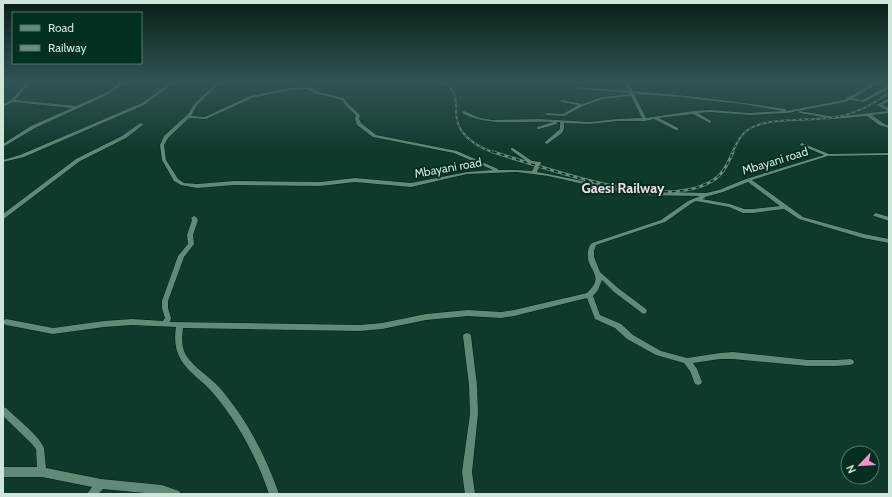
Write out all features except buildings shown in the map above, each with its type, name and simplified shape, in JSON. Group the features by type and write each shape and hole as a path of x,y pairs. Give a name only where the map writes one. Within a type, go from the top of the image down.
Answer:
{"street":[{"path":"50,105 75,108"},
{"path":"3,146 33,127 81,105"},
{"path":"3,161 22,156 140,105"},
{"name":"Mbayani road","path":"195,105 188,117 166,137 161,147 164,160 173,175 178,182 186,185 234,183 320,184 354,180 412,185 467,173 504,172 534,173 632,193 706,195 828,155 889,154"},
{"path":"188,117 198,119 206,118 233,105"},
{"path":"347,105 358,114 357,118 359,124 375,136 455,152 490,168 504,172"},
{"path":"638,105 645,120"},
{"path":"752,105 834,118 889,111"},
{"path":"463,112 479,119 492,121 539,120 590,123 617,120 645,120 693,112 717,111 759,114 796,112 826,105"},
{"path":"879,105 889,111"},
{"path":"547,114 564,115 582,106"},
{"path":"693,112 710,122"},
{"path":"868,114 881,124 889,127"},
{"path":"655,118 676,129"},
{"path":"539,128 544,125 564,122"},
{"path":"547,143 560,132 564,122"},
{"path":"3,216 78,160 124,137 142,124"},
{"path":"802,144 828,155"},
{"path":"513,149 531,162 539,163 534,173"},
{"path":"748,180 784,207 804,219 863,236 889,241"},
{"path":"6,322 18,326 52,331 120,322 180,325 375,327 426,317 468,313 507,314 589,294 599,285 600,280 592,260 591,250 594,244 663,221 695,200 706,195"},
{"path":"695,200 730,206 743,211 784,207"},
{"path":"876,215 889,219"},
{"path":"165,324 168,318 165,308 165,301 181,256 191,244 190,235 195,220 194,218"},
{"path":"598,272 616,290 644,311"},
{"path":"589,294 598,318 618,326 630,337 659,353 687,361 737,356 808,364 850,362"},
{"path":"180,325 179,337 181,352 193,367 217,390 230,408 264,468 274,494"},
{"path":"467,336 473,385 474,414 467,472 470,494"},
{"path":"687,361 693,369 698,382"},
{"path":"3,411 34,440 40,448 42,472"},
{"path":"3,472 42,472 101,484 162,490 176,494"},
{"path":"92,494 101,484"}],"railway":[{"path":"456,105 457,120 462,132 484,149 493,152"},
{"path":"732,153 741,136 754,126 778,121 831,118 855,112 870,105"},
{"path":"493,152 543,168 604,184 634,190 664,192 690,189 712,181 722,172 733,152"}],"district":[{"name":"Gaesi Railway","path":"623,188"}]}
